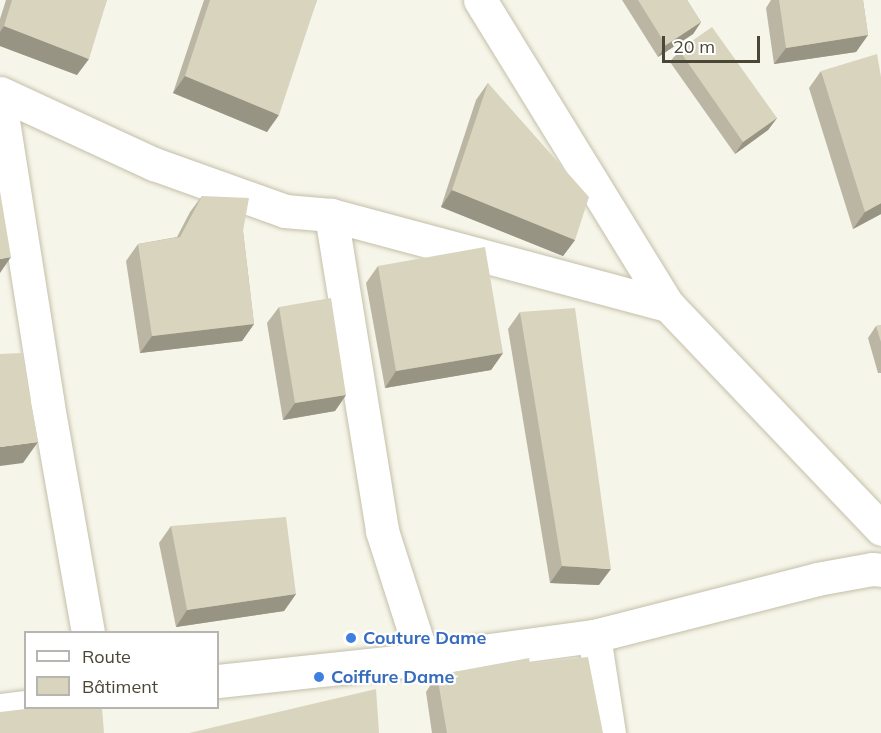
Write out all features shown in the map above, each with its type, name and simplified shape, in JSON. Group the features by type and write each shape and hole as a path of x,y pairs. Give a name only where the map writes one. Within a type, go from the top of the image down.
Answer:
{"street":[{"path":"480,0 668,305 881,529"},
{"path":"0,93 154,164 285,210 331,215 668,305"},
{"path":"0,102 47,400 88,631"},
{"path":"331,215 382,531 423,659"},
{"path":"219,681 423,659 594,636 817,579 872,569 881,570"},
{"path":"594,636 609,733"},
{"path":"0,710 24,706"}],"building":[{"path":"12,0 107,0 89,59 4,26"},
{"path":"210,0 317,0 279,115 185,76"},
{"path":"638,0 687,0 701,22 666,45"},
{"path":"779,0 863,0 868,35 786,48"},
{"path":"712,27 777,118 743,142 679,50"},
{"path":"877,54 881,77 881,203 865,212 821,71"},
{"path":"488,83 589,197 575,240 452,190"},
{"path":"0,191 11,257 0,259"},
{"path":"202,196 249,198 243,231 254,324 152,336 138,244 180,237"},
{"path":"485,247 503,353 396,371 378,266"},
{"path":"331,298 346,395 295,403 279,307"},
{"path":"575,308 611,569 562,566 520,312"},
{"path":"881,325 881,342 876,326"},
{"path":"22,353 38,442 0,447 0,354"},
{"path":"286,517 296,594 187,610 171,526"},
{"path":"588,657 603,733 447,733 437,675 529,658 530,663"},
{"path":"376,689 379,733 189,733"},
{"path":"26,709 102,709 104,733 0,733 0,712"}],"place":[{"name":"Couture Dame","path":"351,638"},
{"name":"Coiffure Dame","path":"319,677"}]}
